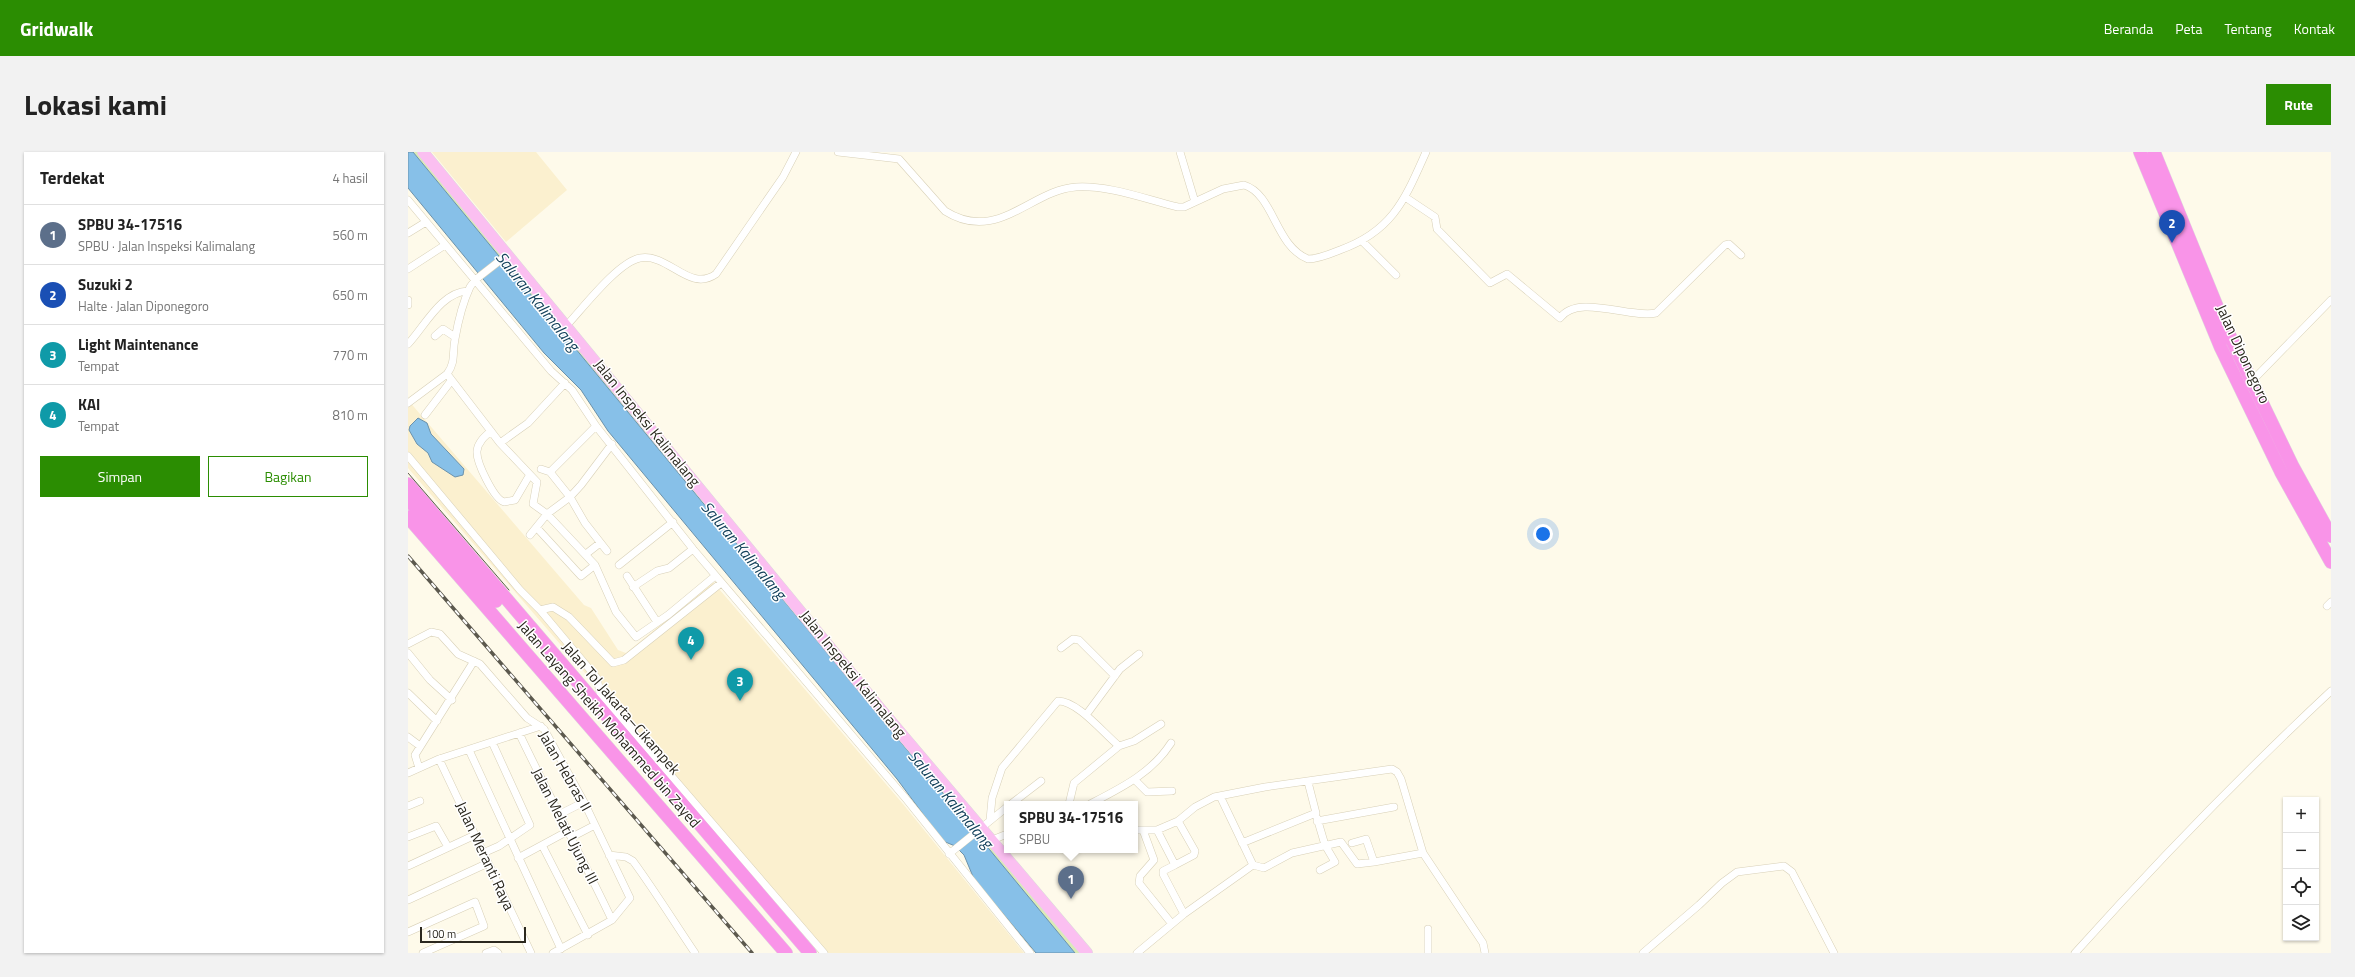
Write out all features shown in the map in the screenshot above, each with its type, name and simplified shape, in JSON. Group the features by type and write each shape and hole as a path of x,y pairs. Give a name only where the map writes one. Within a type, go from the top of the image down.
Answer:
{"highway":[{"name":"Jalan Diponegoro","path":"2140,152 2221,348 2287,470 2331,562"},
{"name":"Jalan Diponegoro","path":"2154,152 2206,284 2251,382 2287,470 2331,536"},
{"name":"Jalan Tol Jakarta–Cikampek","path":"408,484 810,953"},
{"name":"Jalan Layang Sheikh Mohammed bin Zayed","path":"408,499 802,953"},
{"name":"Jalan Layang Sheikh Mohammed bin Zayed","path":"408,516 786,953"},
{"path":"408,530 776,953"}],"main road":[{"name":"Jalan Inspeksi Kalimalang","path":"423,152 506,256 567,325 979,829 992,840 1087,953"}],"street":[{"path":"567,325 618,270 640,258 662,262 698,280 707,279 716,274 783,177 796,152"},
{"path":"838,152 899,159 944,212 954,218 969,221 1001,218 1015,213 1062,189 1076,187 1095,187 1178,207 1195,202 1223,189 1244,186 1251,188 1265,204 1289,245 1308,259 1363,242 1390,217 1405,196 1426,152"},
{"path":"1180,152 1195,202"},
{"path":"1405,196 1435,217 1437,229 1490,283 1507,274 1560,318 1568,310 1577,307 1602,308 1646,315 1656,313 1665,306 1724,245 1729,244 1741,255"},
{"path":"408,200 445,245 477,279 551,371 576,395 596,426 612,444 693,549 952,852 1030,953"},
{"path":"408,233 426,222"},
{"path":"1363,242 1396,275"},
{"path":"408,269 445,245"},
{"path":"425,415 449,378 454,359 453,348 455,337 468,290 477,279 506,256"},
{"path":"408,344 425,320 443,303 459,292 468,290"},
{"path":"408,300 408,305"},
{"path":"2251,382 2331,300"},
{"path":"435,336 444,329 455,337"},
{"path":"408,403 449,378"},
{"path":"449,378 500,443 537,482 532,501 547,514 595,565 616,612 636,637 715,576"},
{"path":"500,443 528,423 565,383"},
{"path":"550,472 596,426"},
{"path":"491,430 479,444 477,456 497,498 504,502 515,500 530,476"},
{"path":"530,536 547,514 570,497 612,444"},
{"path":"408,456 520,590 540,610 597,678 600,693 824,953"},
{"path":"541,469 550,472 570,497 585,523 607,551"},
{"path":"619,565 673,522"},
{"path":"537,528 581,576 595,565"},
{"path":"586,554 600,543"},
{"path":"633,587 657,571 669,568 693,549"},
{"path":"627,576 657,622"},
{"path":"540,610 553,607 569,617 613,663 624,660 721,583"},
{"path":"408,644 435,632 440,634 458,654 480,664 528,718 541,726"},
{"path":"1061,648 1073,639 1080,640 1115,676"},
{"path":"1086,715 1115,676 1139,654"},
{"path":"409,657 430,680 452,700"},
{"path":"419,768 414,758 420,746 452,700 474,661"},
{"path":"2075,953 2129,893 2291,728 2331,691"},
{"path":"408,693 437,721"},
{"path":"990,820 992,798 1002,768 1056,702 1063,701 1086,715 1119,746"},
{"path":"1070,801 1074,782 1119,746 1134,741 1161,724"},
{"name":"Jalan Hebras II","path":"408,773 439,760 541,726 584,802 630,899 612,920"},
{"name":"Jalan Melati Ujung III","path":"519,733 558,815 570,834 612,920"},
{"path":"408,737 420,746"},
{"path":"484,853 499,846 530,825 492,742"},
{"path":"1096,801 1135,780 1157,762 1171,743"},
{"path":"469,750 508,839 561,949"},
{"name":"Jalan Meranti Raya","path":"439,760 531,953"},
{"path":"1138,830 1157,830 1178,821 1195,807 1220,796 1265,787 1392,769 1397,772 1423,854 1483,943 1485,953"},
{"path":"1135,780 1147,792 1172,791"},
{"path":"1015,801 1041,781"},
{"path":"1308,782 1324,845 1335,862 1320,870"},
{"path":"1220,796 1253,865 1264,868 1292,853 1342,842 1357,864 1423,854"},
{"path":"408,806 420,801"},
{"path":"558,815 584,802"},
{"path":"1317,821 1394,807"},
{"path":"952,852 1004,809"},
{"path":"1242,843 1316,813"},
{"path":"1178,821 1195,853 1163,871 1162,874 1184,914"},
{"path":"518,858 542,844 595,825"},
{"path":"408,837 436,826 448,847"},
{"path":"1143,830 1154,860 1140,876 1139,883 1172,924"},
{"path":"1157,830 1175,865"},
{"path":"408,866 475,835"},
{"path":"992,840 1004,835"},
{"path":"1352,843 1366,839 1374,862"},
{"path":"542,844 588,935"},
{"path":"609,855 626,857 633,861 695,953"},
{"path":"408,900 488,863"},
{"path":"1137,953 1184,914 1253,865"},
{"path":"1643,953 1699,905 1722,883 1737,872 1784,866 1792,872 1834,953"},
{"path":"408,932 474,901 484,926 424,953"},
{"path":"553,953 588,935 612,920"},
{"path":"1428,929 1428,953"},
{"path":"486,953 494,950 498,953"}],"shaded area":[{"path":"432,152 536,152 567,190 506,242"},
{"path":"408,400 584,605 591,608 618,650 626,653 713,582 903,804 1024,953 827,953 408,468"}],"green space":[{"path":"413,152 423,152 1087,953 1075,953"}],"water":[{"path":"408,152 413,152 1075,953 1036,953 974,879 964,855 955,846 943,841 897,779 608,431 581,390 544,353 408,188"},
{"path":"418,418 427,423 431,434 464,469 463,475 455,477 432,462 428,453 417,444 409,430 410,426"}],"tram line":[{"path":"408,473 509,590"}],"railway":[{"path":"408,556 752,953"}],"place":[{"name":"Suzuki 2","path":"2172,243"},
{"name":"KAI","path":"691,660"},
{"name":"Light Maintenance","path":"740,701"},
{"name":"SPBU 34-17516","path":"1071,899"}],"water label":[{"name":"Saluran Kalimalang","path":"538,301"},
{"name":"Saluran Kalimalang","path":"744,550"},
{"name":"Saluran Kalimalang","path":"951,799"}]}
